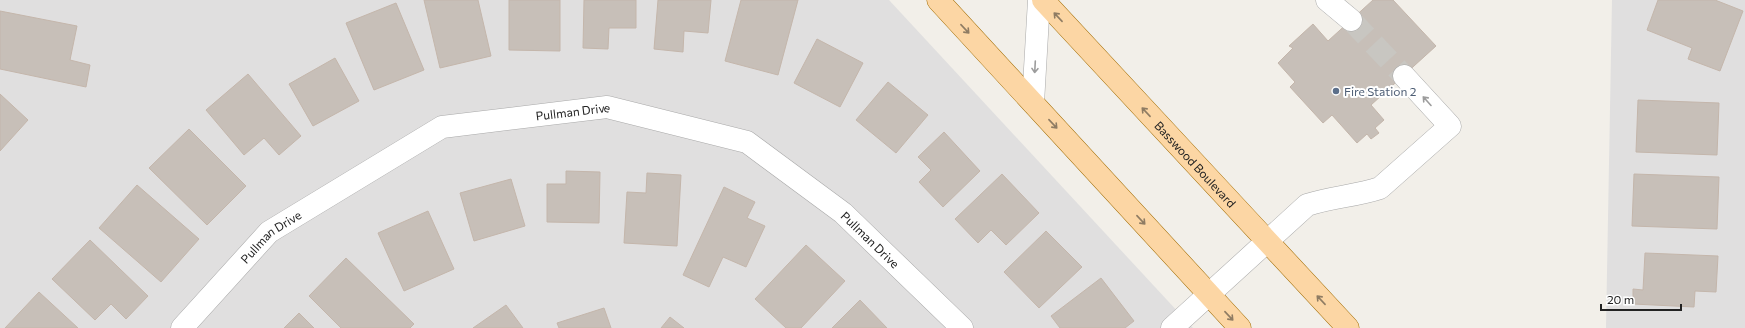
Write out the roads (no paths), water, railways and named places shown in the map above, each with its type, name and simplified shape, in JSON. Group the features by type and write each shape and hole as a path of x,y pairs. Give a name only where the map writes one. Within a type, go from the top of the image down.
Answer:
{"main road":[{"path":"938,0 1240,328"},
{"name":"Basswood Boulevard","path":"1043,0 1266,242 1348,328"}],"street":[{"path":"1033,103 1039,0"},
{"path":"1328,0 1351,20"},
{"path":"1172,328 1307,205 1319,200 1370,192 1380,188 1450,126 1404,76"},
{"name":"Pullman Drive","path":"182,328 269,232 442,127 607,107 747,142 843,213 962,328"}],"tunnel":[{"path":"1351,20 1404,76"}],"place":[{"name":"Fire Station 2","path":"1336,91"}]}
